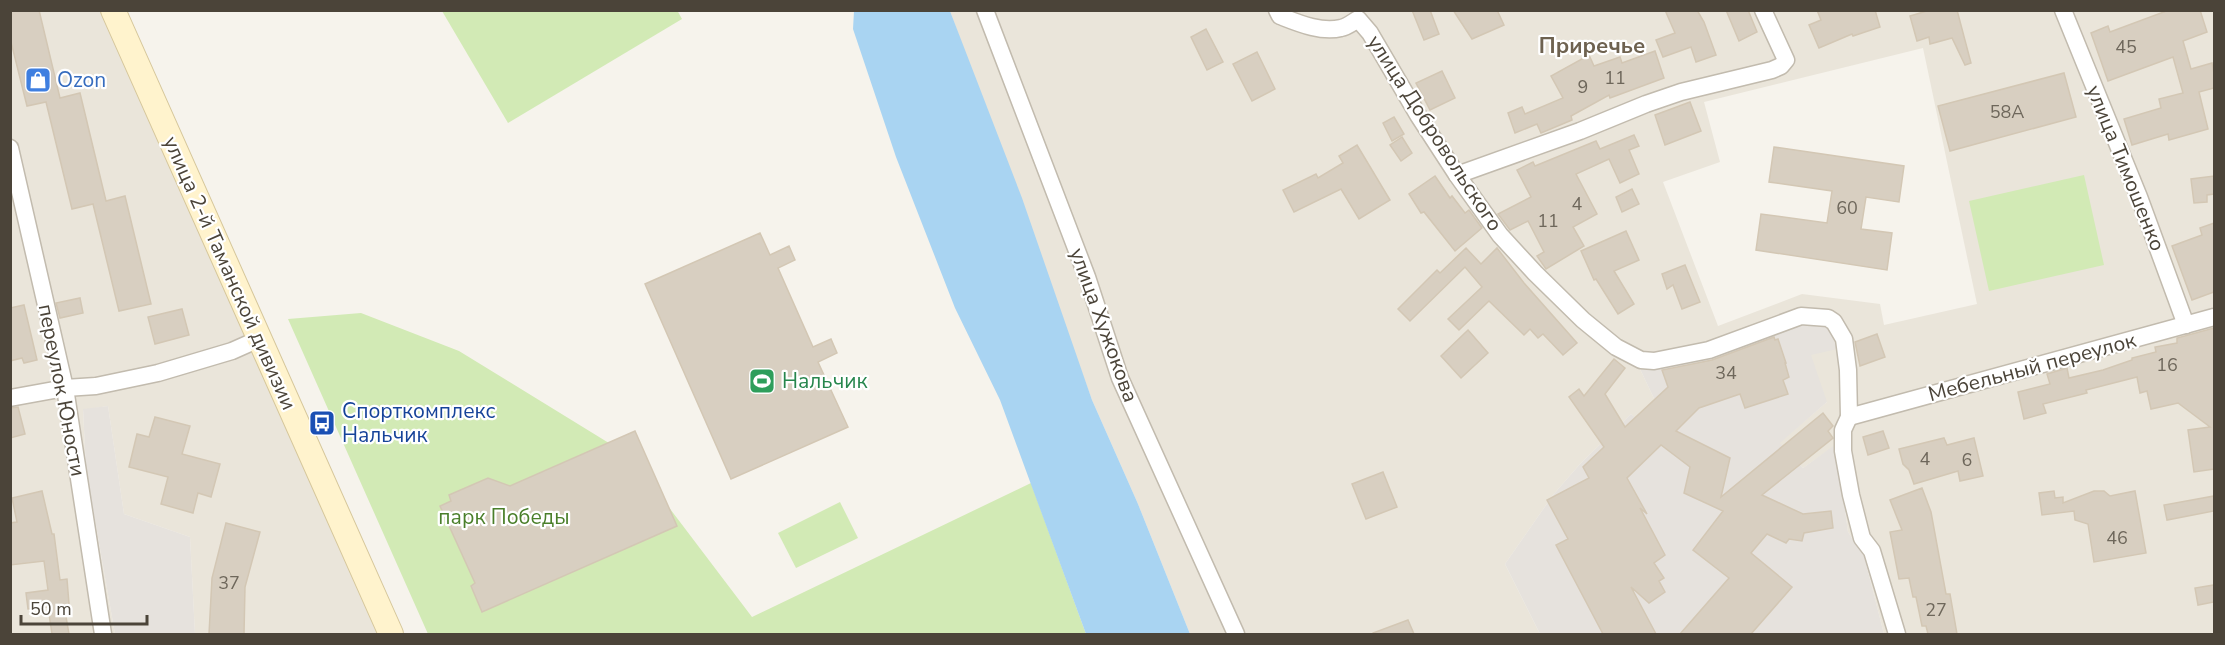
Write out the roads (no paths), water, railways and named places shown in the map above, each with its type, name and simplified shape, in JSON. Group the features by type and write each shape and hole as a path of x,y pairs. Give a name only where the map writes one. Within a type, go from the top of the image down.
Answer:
{"main road":[{"name":"улица 2-й Таманской дивизии","path":"113,10 392,634"}],"street":[{"name":"улица Хужокова","path":"985,10 1087,277 1120,378 1161,473 1236,634"},
{"name":"улица Добровольского","path":"1277,10 1280,16 1299,24 1323,29 1341,28 1359,15 1457,175 1500,235 1583,320 1616,347 1641,360 1653,362 1709,350 1801,316 1828,318 1834,322 1844,339 1848,370 1849,417 1843,430 1843,451 1851,495 1862,538 1872,551 1897,634"},
{"path":"1457,175 1681,92 1781,66 1786,60 1763,10"},
{"name":"улица Тимошенко","path":"2063,10 2139,196 2186,326"},
{"name":"переулок Юности","path":"10,148 65,388 103,634"},
{"name":"Мебельный переулок","path":"1849,417 2214,317"},
{"path":"10,398 65,388 96,386 158,373 232,351 259,339"}],"water":[{"path":"854,11 950,11 1022,198 1092,400 1138,504 1190,634 1086,634 1000,400 955,308 896,157 853,29"}],"place":[{"name":"Ozon","path":"38,80"},
{"name":"Нальчик","path":"762,381"},
{"name":"Спорткомплекс Нальчик","path":"322,423"}],"district":[{"name":"Приречье","path":"1592,45"}],"park label":[{"name":"парк Победы","path":"504,517"}]}
